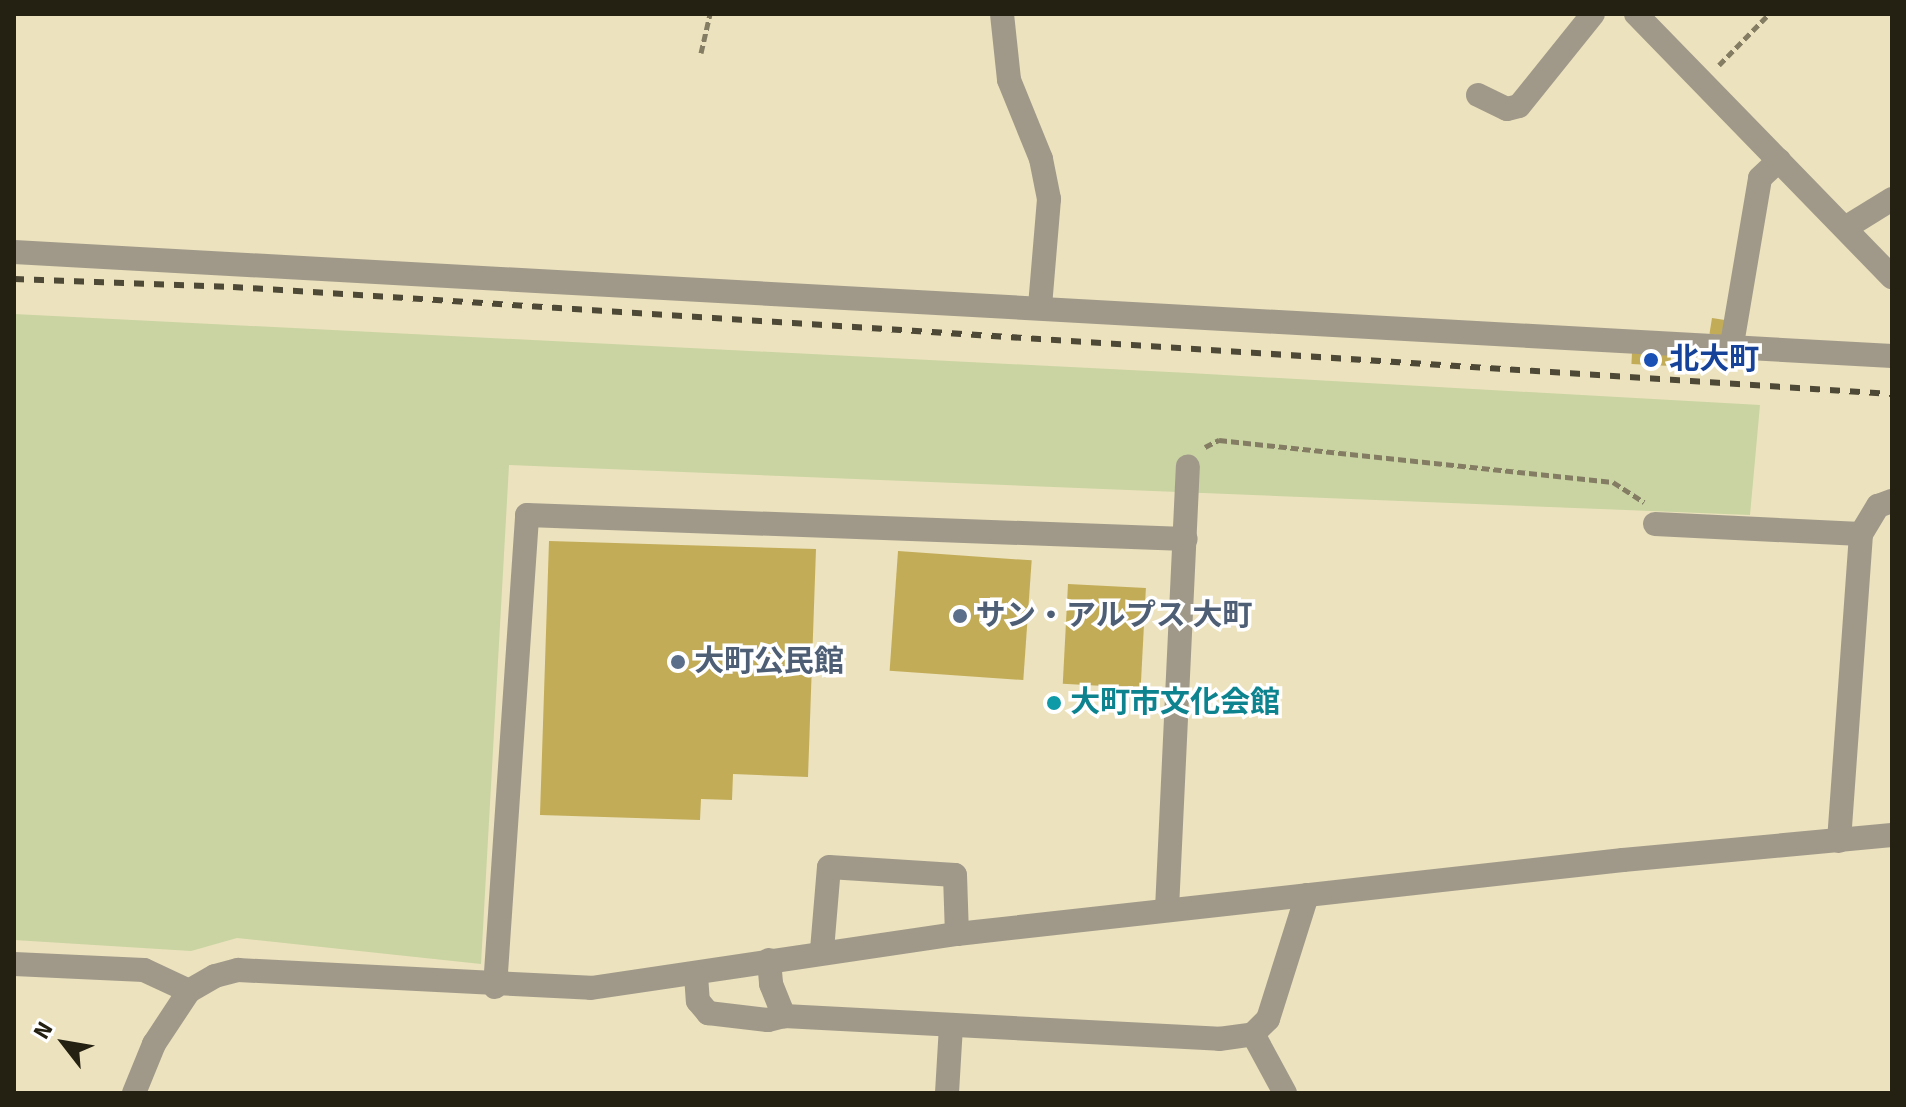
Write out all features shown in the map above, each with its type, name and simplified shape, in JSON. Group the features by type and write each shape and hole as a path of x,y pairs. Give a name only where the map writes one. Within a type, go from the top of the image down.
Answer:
{"street":[{"path":"1002,14 1009,80 1032,132 1049,199 1040,306"},
{"path":"1478,95 1507,109 1519,106 1593,14"},
{"path":"1636,14 1892,277"},
{"path":"1731,350 1760,178 1779,160"},
{"path":"1845,228 1892,199"},
{"path":"14,252 1040,306 1731,350 1892,356"},
{"path":"1167,909 1188,466"},
{"path":"1839,841 1861,534 1878,506 1892,501"},
{"path":"495,987 527,515 1186,539"},
{"path":"1655,524 1861,534"},
{"path":"134,1093 154,1044 189,991 215,976 238,970 495,987 591,988 696,975 822,950 1167,909 1892,835"},
{"path":"822,950 829,867 955,875 957,934"},
{"path":"696,975 698,1001 708,1013 768,1020 784,1016 1219,1039 1253,1034 1268,1019 1307,895"},
{"path":"769,960 771,984 784,1016"},
{"path":"14,964 144,970 189,991"},
{"path":"947,1093 951,1025"},
{"path":"1253,1034 1285,1093"}],"path":[{"path":"701,53 710,14"},
{"path":"1702,82 1769,14"},
{"path":"1188,466 1219,440 1613,482 1641,497 1655,524"}],"green space":[{"path":"14,314 1760,405 1750,515 509,465 481,964 237,938 191,951 14,940"}],"building":[{"path":"1712,318 1725,320 1722,336 1709,334"},
{"path":"1632,353 1671,355 1670,366 1631,364"},
{"name":"大町公民館","path":"549,541 816,549 808,777 733,774 732,800 701,799 700,820 540,815"},
{"name":"サン・アルプス 大町","path":"898,551 1032,560 1023,680 890,671"},
{"path":"1068,584 1146,588 1141,688 1063,684"}],"railway":[{"path":"14,279 233,287 1892,394"}],"place":[{"name":"北大町","path":"1651,360"},
{"name":"サン・アルプス 大町","path":"960,616"},
{"name":"大町公民館","path":"678,662"},
{"name":"大町市文化会館","path":"1054,703"}]}
